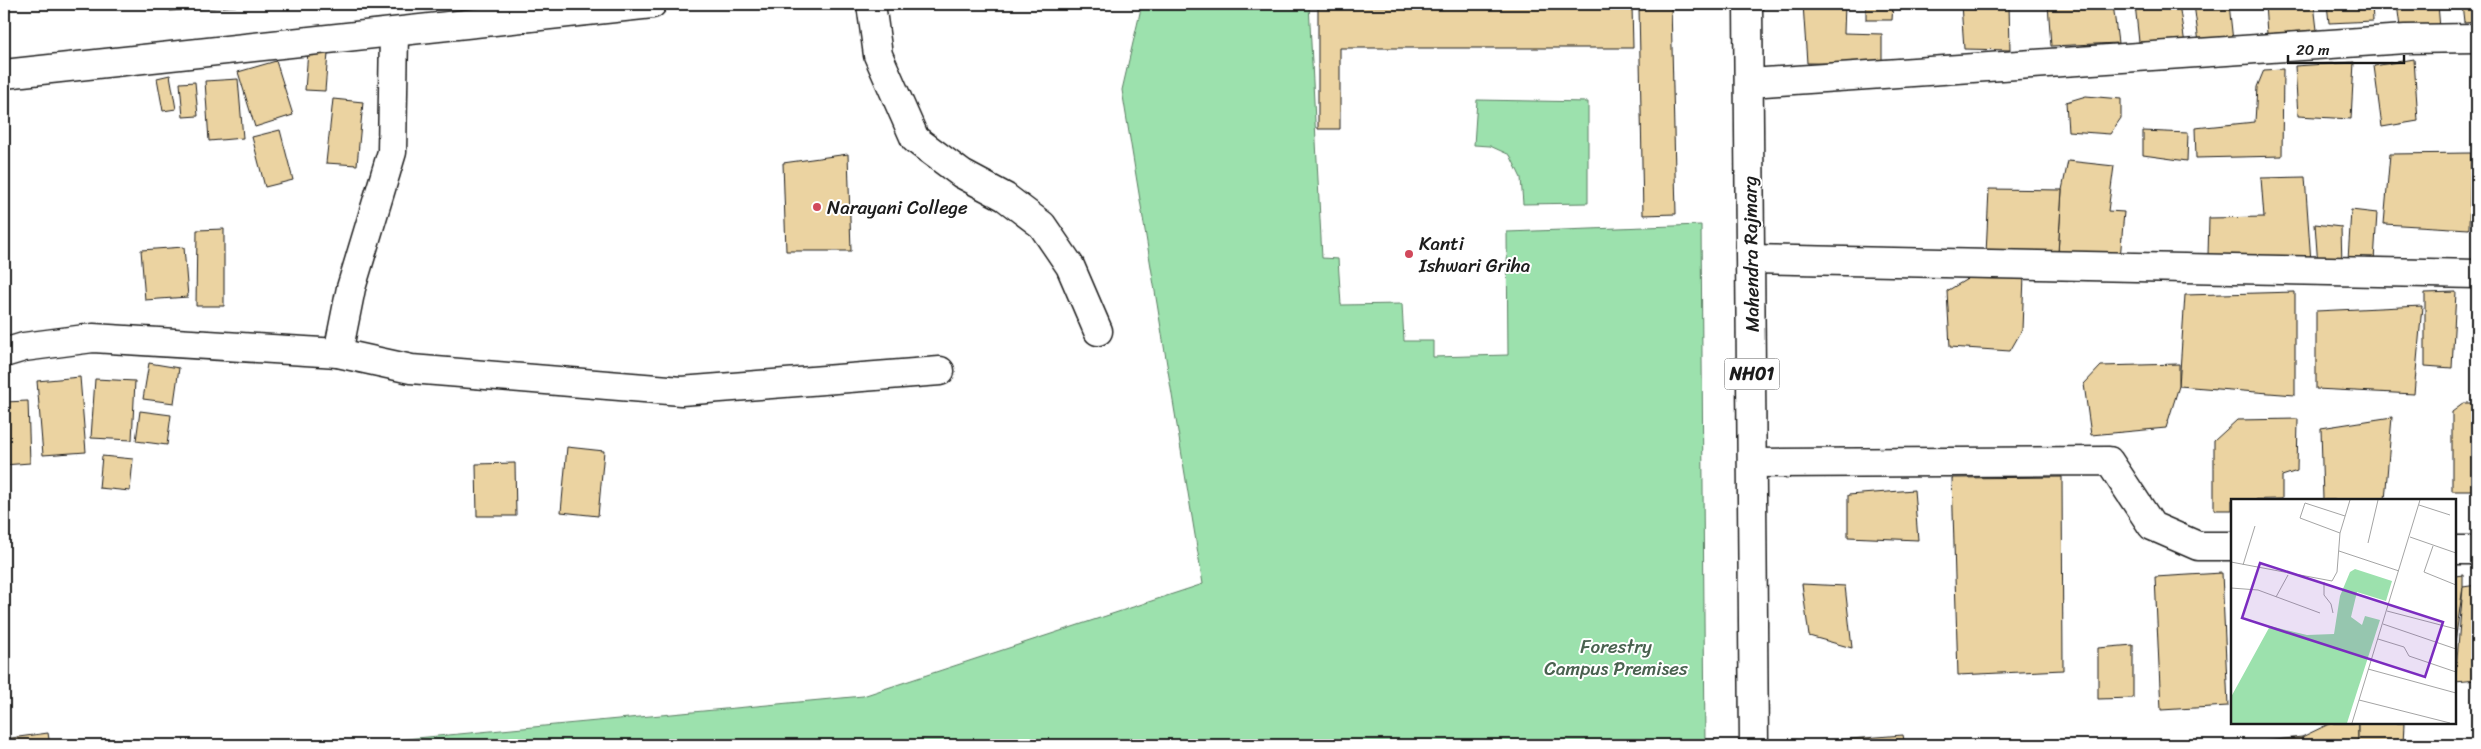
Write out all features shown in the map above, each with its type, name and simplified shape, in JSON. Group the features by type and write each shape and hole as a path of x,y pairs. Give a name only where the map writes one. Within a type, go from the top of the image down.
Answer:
{"main road":[{"path":"4,74 652,4"},
{"path":"871,4 878,55 915,140 962,174 1005,197 1042,225 1070,266 1098,331"},
{"name":"Mahendra Rajmarg","path":"1748,4 1754,745"},
{"path":"338,353 351,288 392,152 394,33"},
{"path":"1750,83 2405,39 2477,38"},
{"path":"1751,259 2477,274"},
{"path":"4,353 24,347 93,338 338,353 411,369 681,391 940,371"},
{"path":"1753,463 2109,461 2152,526 2198,546 2231,546"},
{"path":"2456,550 2477,550"}],"green space":[{"name":"Forestry Campus Premises","path":"1142,4 1309,4 1322,258 1338,259 1341,305 1402,304 1404,341 1433,341 1433,357 1508,355 1507,232 1701,225 1705,745 373,745 374,742 863,696 1203,584 1122,90"},
{"path":"1477,100 1588,102 1588,203 1523,204 1521,178 1510,155 1490,146 1474,145"}],"building":[{"path":"169,4 235,4 236,6 170,11"},
{"path":"1803,4 1845,4 1844,33 1882,34 1882,64 1807,63"},
{"path":"1866,4 1893,4 1892,20 1866,20"},
{"path":"1961,4 2009,4 2010,50 1964,49"},
{"path":"2048,4 2113,4 2118,43 2051,46"},
{"path":"2135,4 2179,4 2185,44 2139,42"},
{"path":"2194,4 2229,4 2233,41 2199,43"},
{"path":"2265,4 2314,4 2317,30 2267,34"},
{"path":"2327,4 2372,4 2373,21 2329,23"},
{"path":"2397,4 2438,4 2440,29 2400,27"},
{"path":"2462,4 2477,4 2477,21 2464,22"},
{"path":"1671,5 1676,214 1643,215 1639,7"},
{"path":"1318,6 1632,6 1633,48 1340,48 1340,129 1318,129"},
{"path":"308,51 328,53 325,91 305,90"},
{"path":"2414,59 2418,121 2382,127 2374,66"},
{"path":"276,61 293,115 255,127 238,72"},
{"path":"2354,62 2351,119 2298,116 2295,66"},
{"path":"2283,69 2282,156 2196,158 2195,128 2255,122 2257,87 2264,70"},
{"path":"170,75 176,109 163,111 157,78"},
{"path":"238,79 243,138 209,141 205,81"},
{"path":"195,82 198,116 183,117 180,83"},
{"path":"2086,96 2121,99 2121,118 2110,134 2068,131 2066,102"},
{"path":"333,99 363,102 357,165 326,163"},
{"path":"280,130 293,180 265,187 252,137"},
{"path":"2143,131 2188,133 2187,161 2143,155"},
{"path":"2471,153 2469,229 2384,224 2390,154"},
{"name":"Narayani College","path":"848,154 851,251 786,251 783,163"},
{"path":"2068,161 2114,166 2108,211 2124,212 2120,259 2058,253 2062,190"},
{"path":"2305,177 2311,262 2208,255 2209,218 2264,217 2261,178"},
{"path":"1989,189 2062,190 2058,253 1986,254"},
{"path":"2351,210 2377,213 2374,261 2348,260"},
{"path":"2315,224 2341,227 2342,266 2318,266"},
{"path":"224,229 224,306 196,306 197,230"},
{"path":"184,247 188,297 145,300 141,250"},
{"path":"1974,275 2024,275 2022,330 2010,351 1950,347 1947,291"},
{"path":"2295,292 2295,395 2179,386 2185,295"},
{"path":"2456,292 2452,368 2425,366 2425,293"},
{"path":"2422,306 2414,394 2316,389 2316,311"},
{"path":"149,363 179,368 174,403 143,399"},
{"path":"2179,364 2179,386 2166,428 2091,435 2084,384 2101,366"},
{"path":"80,377 86,452 43,455 37,381"},
{"path":"95,379 135,381 132,440 91,438"},
{"path":"28,401 30,463 4,465 4,402"},
{"path":"2464,403 2477,403 2477,491 2452,491 2452,412"},
{"path":"140,411 171,415 167,445 136,441"},
{"path":"2392,417 2385,499 2323,499 2321,428"},
{"path":"2298,419 2297,471 2282,476 2282,499 2231,499 2231,510 2214,510 2214,441 2237,420"},
{"path":"567,447 604,451 598,516 561,512"},
{"path":"102,456 133,459 130,491 99,488"},
{"path":"515,463 516,516 477,516 476,464"},
{"path":"2062,477 2063,670 1958,675 1952,478"},
{"path":"1914,490 1918,540 1848,537 1848,495"},
{"path":"2222,573 2228,706 2161,710 2155,577"},
{"path":"2463,575 2456,635 2456,576"},
{"path":"1802,584 1845,586 1852,648 1809,636"},
{"path":"2477,585 2477,680 2456,682 2456,670 2463,587"},
{"path":"2133,645 2133,698 2098,699 2098,648"},
{"path":"2329,724 2358,724 2358,745 2302,745 2302,737"},
{"path":"2358,724 2404,724 2403,745 2358,745"},
{"path":"48,733 50,745 4,745 4,739"},
{"path":"1903,735 1905,745 1837,745 1837,740"},
{"path":"2302,737 2302,745 2258,745 2258,742"}],"place":[{"name":"Narayani College","path":"817,207"},
{"name":"Kanti Ishwari Griha","path":"1409,254"}]}
